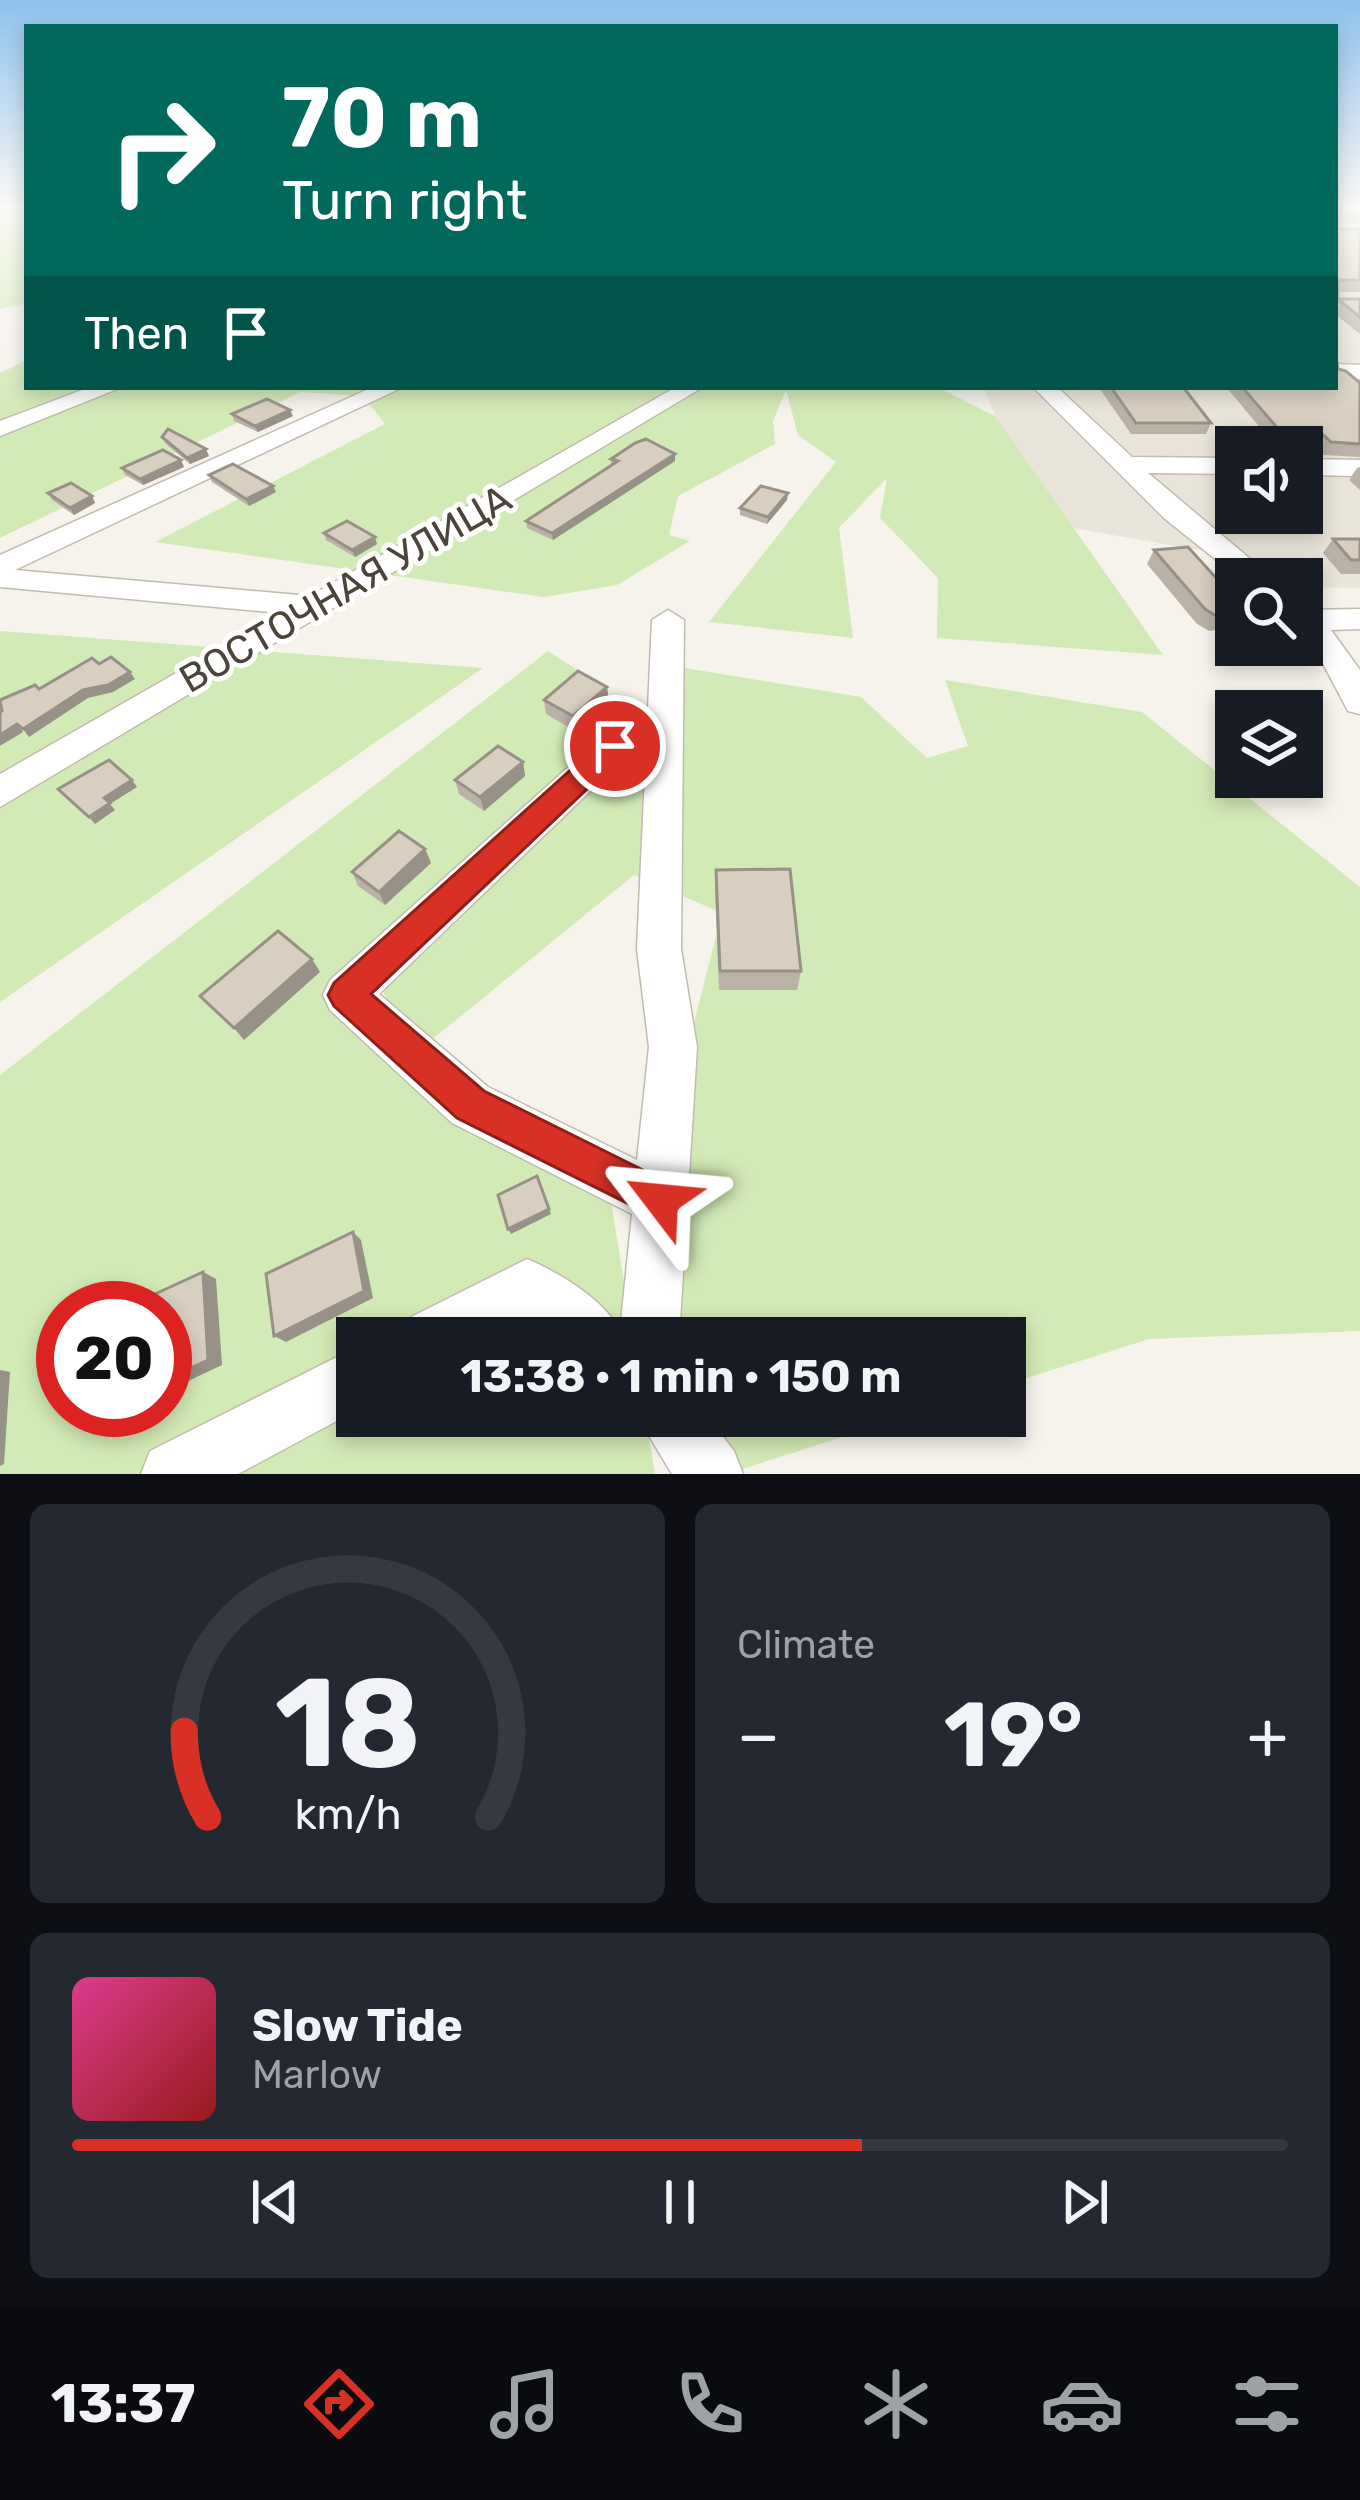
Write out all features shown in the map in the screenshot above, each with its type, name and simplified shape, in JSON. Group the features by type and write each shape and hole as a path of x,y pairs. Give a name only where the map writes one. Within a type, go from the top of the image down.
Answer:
{"street":[{"path":"0,429 103,390"},
{"path":"0,566 385,390"},
{"name":"ВОСТОЧНАЯ УЛИЦА","path":"0,792 687,390"},
{"path":"1047,390 1174,512 1232,558"},
{"path":"1128,465 1215,466"},
{"path":"1323,467 1360,468"},
{"path":"0,578 312,606"},
{"path":"1323,620 1360,619"},
{"path":"651,1317 673,1047 658,949 668,620"},
{"path":"1323,641 1334,652 1360,702"},
{"path":"615,746 346,995 470,1105 661,1200"},
{"path":"472,1317 527,1288 565,1317"},
{"path":"173,1474 336,1388"},
{"path":"684,1437 711,1474"}],"shaded area":[{"path":"1338,278 1360,278 1360,588 1323,587 1323,558 1245,558 1072,528 995,416 985,390 1338,390"}],"green space":[{"path":"0,278 24,278 24,304 0,309"},
{"path":"24,361 24,390 786,390 773,421 775,444 678,496 669,535 690,541 617,585 544,597 155,542 385,424 363,396 301,392 0,538 0,373"},
{"path":"786,390 943,390 995,416 1163,655 937,638 938,578 880,518 887,478 839,528 853,638 709,622 836,462 798,435"},
{"path":"0,631 483,668 0,1002"},
{"path":"548,651 601,685 618,729 343,971 391,1009 375,974 613,767 673,666 861,697 927,758 968,746 945,680 1142,712 1215,771 1215,798 1249,798 1360,887 1360,1331 1149,1339 1026,1378 1026,1317 668,1317 641,1231 722,913 634,875 429,1042 609,1189 630,1317 336,1317 336,1437 649,1437 655,1474 0,1474 0,1075"},
{"path":"707,1437 842,1437 727,1474 719,1474"}],"building":[{"path":"1338,299 1338,299 1360,299 1360,317"},
{"path":"1338,369 1346,371 1360,383 1360,444 1331,442 1323,435 1323,426 1276,426 1245,390 1338,390"},
{"path":"1113,390 1185,390 1211,423 1136,423"},
{"path":"267,399 290,410 255,426 232,414"},
{"path":"168,429 206,449 187,458 162,437"},
{"path":"646,439 675,454 552,533 526,521 618,461 611,459"},
{"path":"163,450 181,460 140,479 122,468"},
{"path":"233,464 273,486 246,499 209,475"},
{"path":"71,483 92,496 70,508 48,493"},
{"path":"761,486 788,493 768,517 740,508"},
{"path":"347,521 375,537 352,550 324,533"},
{"path":"1333,539 1360,539 1360,560 1351,560"},
{"path":"1188,547 1215,577 1215,615 1205,609 1154,550"},
{"path":"111,657 130,672 108,685 83,690 23,729 17,724 0,735 0,700 35,685 39,689 92,658 99,664"},
{"path":"578,671 607,687 573,716 544,700"},
{"path":"498,746 523,762 480,797 455,780"},
{"path":"109,760 132,780 104,798 110,803 89,817 58,789"},
{"path":"399,831 425,849 379,892 352,872"},
{"path":"790,869 801,971 720,971 716,870"},
{"path":"278,931 312,959 234,1028 200,996"},
{"path":"537,1176 549,1209 508,1229 498,1195"},
{"path":"353,1232 364,1291 274,1336 266,1274"},
{"path":"203,1272 208,1360 192,1367 192,1281 183,1281"}],"route":[{"path":"615,746 346,995 470,1105 661,1200"}]}
